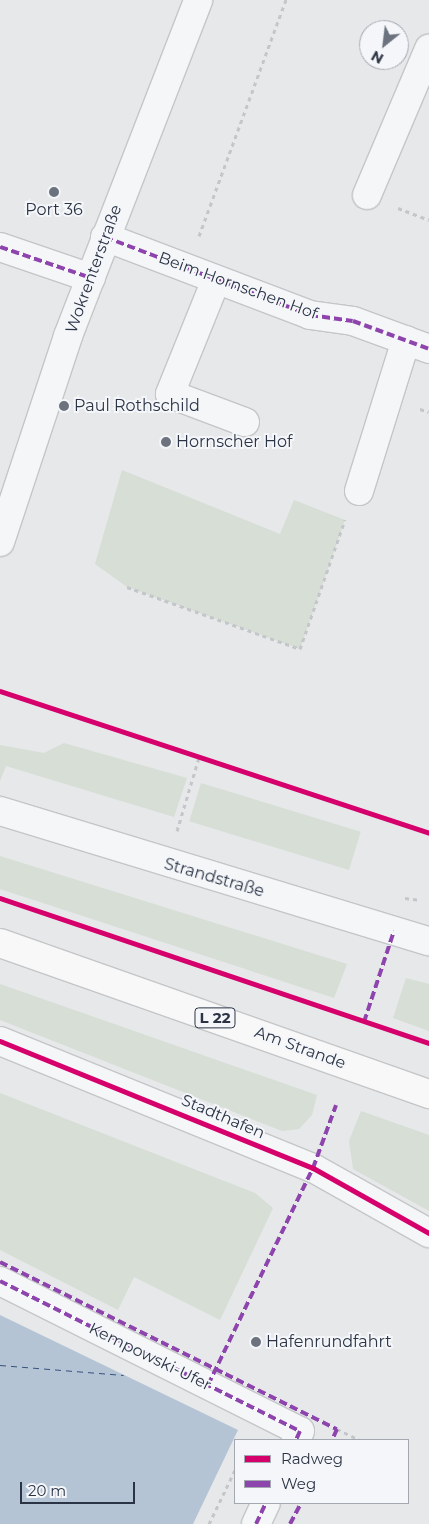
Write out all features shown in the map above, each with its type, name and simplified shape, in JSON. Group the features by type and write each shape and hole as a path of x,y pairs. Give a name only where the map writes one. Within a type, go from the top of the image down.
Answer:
{"main road":[{"name":"Am Strande","path":"0,943 429,1094"}],"street":[{"name":"Wokrenterstraße","path":"0,542 105,237 198,0"},
{"path":"367,195 429,49"},
{"name":"Beim Hornschen Hof","path":"105,237 310,315 353,321 417,345"},
{"path":"0,247 91,278"},
{"path":"216,280 170,394 245,422"},
{"path":"359,491 417,345"},
{"name":"Strandstraße","path":"0,812 167,864 429,941"},
{"name":"Stadthafen","path":"0,1041 313,1168 429,1232"},
{"name":"Kempowski-Ufer","path":"0,1281 298,1436"},
{"path":"256,1524 266,1504"}],"path":[{"path":"187,268 286,0"},
{"path":"127,587 300,649 359,491"},
{"path":"167,864 199,757"},
{"path":"337,1429 358,1439"},
{"path":"209,1524 234,1472"}],"shaded area":[{"path":"122,470 280,534 294,500 345,520 300,649 127,587 95,564"},
{"path":"64,743 187,778 174,817 6,766 0,781 0,745 44,753"},
{"path":"201,783 361,832 349,870 189,821"},
{"path":"0,856 347,964 334,998 0,889"},
{"path":"406,978 429,984 429,1031 393,1018"},
{"path":"0,984 317,1095 312,1115 299,1129 282,1131 0,1020"},
{"path":"0,1093 255,1193 273,1208 220,1320 134,1277 118,1310 0,1250"},
{"path":"361,1111 429,1135 429,1211 353,1169 349,1141"}],"water":[{"path":"0,1315 238,1430 193,1524 0,1524"}],"ferry route":[{"path":"0,1365 124,1375"}],"marked path":[{"path":"105,237 310,315 353,321 429,349"},
{"path":"0,247 91,278"},
{"path":"364,1022 394,931"},
{"path":"208,1385 313,1168 336,1105"},
{"path":"0,1262 337,1429 332,1439"},
{"path":"0,1281 300,1431 296,1439"},
{"path":"256,1524 266,1504"},
{"path":"290,1524 300,1504"}],"cycle path":[{"path":"0,691 429,833"},
{"path":"0,898 429,1043"},
{"path":"0,1041 313,1168 429,1233"}],"place":[{"name":"Port 36","path":"54,192"},
{"name":"Paul Rothschild","path":"64,406"},
{"name":"Hornscher Hof","path":"166,442"},
{"name":"Hafenrundfahrt","path":"256,1342"}]}
